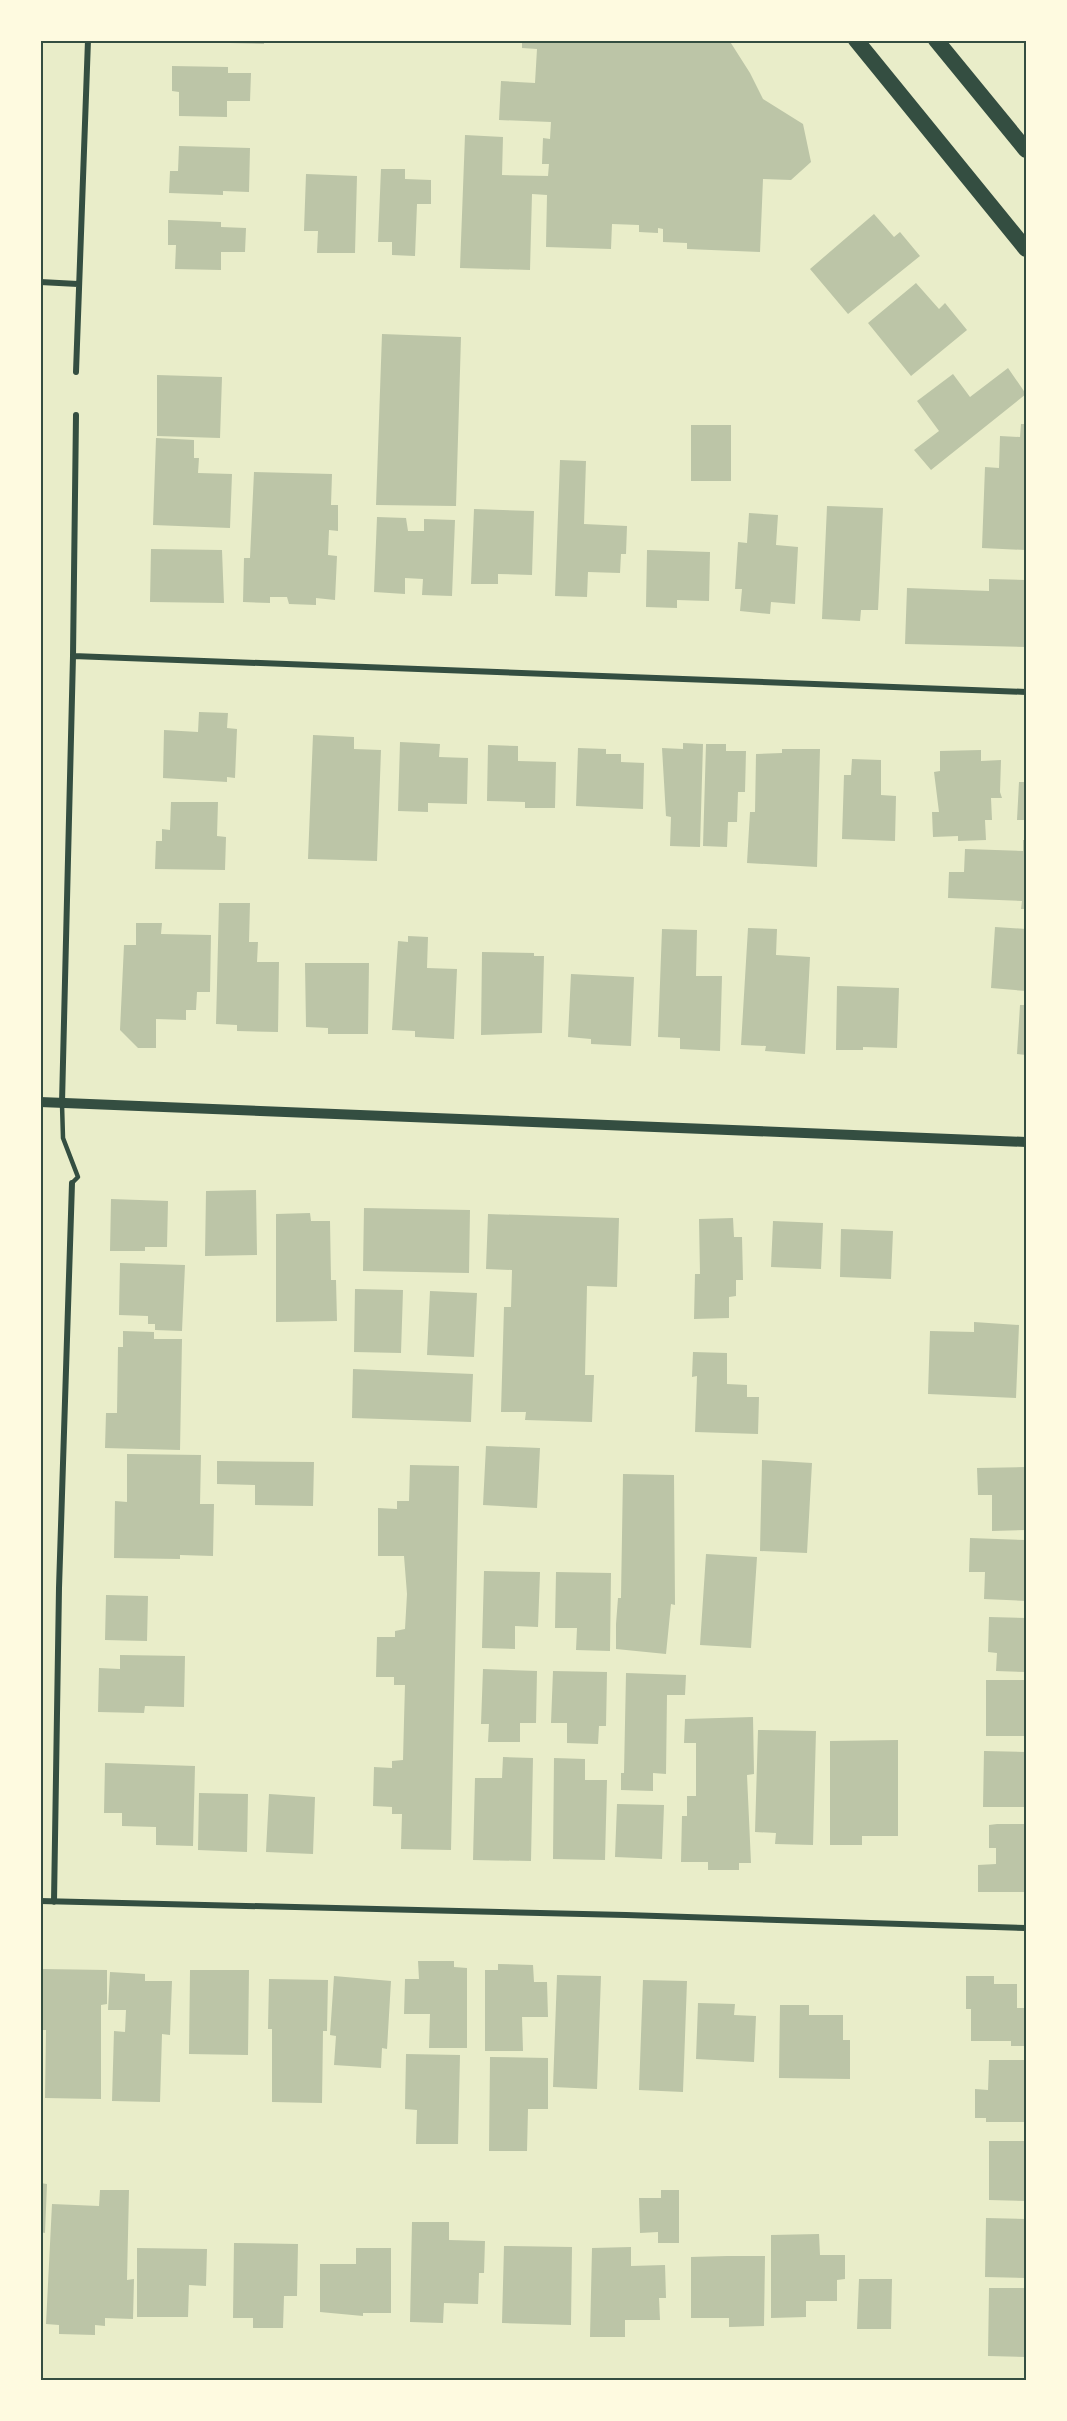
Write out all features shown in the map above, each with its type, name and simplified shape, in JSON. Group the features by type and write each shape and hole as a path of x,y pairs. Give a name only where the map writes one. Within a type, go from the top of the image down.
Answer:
{"highway":[{"path":"856,40 1026,249"},
{"path":"936,40 1026,150"}],"street":[{"path":"76,372 88,40"},
{"path":"40,282 78,284"},
{"path":"62,1103 73,656 76,415"},
{"path":"73,656 1026,692"},
{"path":"40,1102 1026,1142"},
{"path":"54,1902 58,1588 72,1183"},
{"path":"40,1901 626,1915 1026,1928"}],"lane":[{"path":"62,1103 63,1138 78,1177 72,1183"}],"building":[{"path":"195,40 264,40 264,44 195,42"},
{"path":"522,40 729,40 763,99 803,124 811,162 791,180 763,179 760,252 687,249 687,243 663,242 663,229 658,228 658,233 639,232 639,225 612,224 611,249 546,247 547,195 532,194 530,270 460,268 465,135 503,137 502,175 548,176 549,164 542,164 543,138 550,139 551,122 499,120 501,81 535,83 537,49 522,48"},
{"path":"172,66 228,67 228,73 251,73 250,101 227,101 227,117 179,116 179,92 172,91"},
{"path":"179,146 250,148 249,192 223,191 223,195 169,193 170,171 178,171"},
{"path":"381,169 405,169 405,179 431,180 431,204 417,204 415,256 392,255 392,242 378,242"},
{"path":"306,174 357,176 355,253 317,253 318,231 304,231"},
{"path":"874,214 894,237 900,232 920,256 848,314 810,269"},
{"path":"168,220 221,222 221,227 246,228 245,252 221,252 221,270 175,269 176,245 168,245"},
{"path":"916,283 939,309 945,303 967,330 911,376 868,323"},
{"path":"382,334 461,337 456,506 376,505"},
{"path":"1008,368 1026,394 931,470 914,450 939,431 917,401 953,374 970,397"},
{"path":"157,375 222,377 220,438 157,436"},
{"path":"1021,424 1026,424 1026,550 982,548 985,467 999,468 1000,436 1020,437"},
{"path":"691,425 731,425 731,481 691,481"},
{"path":"156,438 194,440 194,458 199,458 198,473 232,474 230,528 153,525"},
{"path":"560,460 586,461 584,524 627,526 626,554 621,554 620,573 588,572 587,597 555,596"},
{"path":"254,472 332,474 331,505 338,505 338,531 329,530 328,555 337,556 335,600 316,598 316,605 289,604 287,597 270,597 270,603 243,602 244,558 250,558"},
{"path":"827,506 883,508 878,610 861,610 860,621 822,619"},
{"path":"474,509 534,511 532,575 498,574 498,584 471,584"},
{"path":"749,513 778,515 776,545 798,547 795,604 771,602 770,614 740,611 742,589 735,589 738,542 747,543"},
{"path":"377,517 406,518 408,531 424,531 424,519 455,520 452,596 422,595 423,579 405,578 405,594 374,592"},
{"path":"151,549 222,550 224,603 150,602"},
{"path":"647,550 710,552 709,601 677,600 677,608 646,607"},
{"path":"989,579 1026,580 1026,647 905,644 907,588 989,591"},
{"path":"199,712 228,713 227,728 237,729 235,778 227,777 227,782 163,778 164,730 198,732"},
{"path":"313,735 354,737 354,749 381,750 377,861 308,859"},
{"path":"400,742 440,744 439,757 468,758 467,804 428,803 428,812 398,811"},
{"path":"683,743 703,744 700,847 670,846 671,817 666,816 662,748 683,749"},
{"path":"706,744 726,744 726,751 746,751 745,792 738,792 737,822 728,822 727,847 703,846"},
{"path":"488,745 518,746 518,761 556,762 555,808 525,808 525,802 487,801"},
{"path":"578,748 606,749 606,754 621,754 621,762 644,763 643,809 576,806"},
{"path":"782,749 820,749 817,867 747,863 750,812 755,812 756,754 782,753"},
{"path":"981,750 981,761 1001,760 1000,792 1002,798 991,798 992,820 985,820 986,840 958,841 958,836 933,837 932,812 939,812 934,772 940,771 940,751"},
{"path":"852,759 881,760 881,795 896,796 895,841 842,839 844,775 851,775"},
{"path":"1019,782 1026,782 1026,820 1017,820"},
{"path":"171,802 218,802 217,836 226,837 225,870 155,869 156,841 162,841 162,829 170,830"},
{"path":"1023,840 1026,840 1026,909 1021,909 1022,901 948,898 949,872 964,872 965,849 1023,851"},
{"path":"219,903 250,903 249,942 258,942 257,962 279,962 278,1032 237,1031 237,1025 216,1024"},
{"path":"136,923 162,923 161,934 211,935 210,992 197,992 196,1010 186,1010 186,1020 156,1019 156,1048 138,1048 120,1030 124,945 136,945"},
{"path":"995,927 1026,929 1026,991 991,988"},
{"path":"748,928 777,929 776,955 810,957 805,1054 765,1051 766,1046 741,1045"},
{"path":"662,929 697,930 696,976 722,976 720,1051 680,1049 680,1038 658,1037"},
{"path":"408,936 428,937 427,968 457,969 454,1039 415,1037 415,1031 392,1030 398,941 408,942"},
{"path":"482,952 534,953 534,956 544,956 542,1033 481,1035"},
{"path":"305,963 369,963 368,1034 328,1034 328,1028 306,1027"},
{"path":"571,974 634,977 631,1046 591,1044 591,1039 568,1037"},
{"path":"837,986 899,988 897,1048 863,1047 863,1050 836,1050"},
{"path":"1020,1005 1026,1005 1026,1055 1017,1054"},
{"path":"256,1190 257,1255 205,1256 206,1191"},
{"path":"111,1199 168,1201 167,1247 145,1247 145,1251 110,1251"},
{"path":"364,1208 470,1210 469,1273 363,1271"},
{"path":"310,1213 311,1221 330,1221 331,1280 336,1280 337,1321 276,1322 276,1214"},
{"path":"488,1214 619,1218 617,1287 587,1286 585,1375 594,1375 592,1422 525,1420 526,1412 501,1412 504,1307 511,1307 512,1270 486,1269"},
{"path":"733,1218 734,1237 742,1237 743,1280 736,1280 736,1296 729,1297 729,1318 694,1319 695,1274 700,1274 699,1219"},
{"path":"773,1221 823,1223 821,1269 771,1267"},
{"path":"841,1229 893,1231 891,1279 840,1277"},
{"path":"120,1263 185,1265 182,1331 155,1330 155,1324 148,1324 148,1316 119,1315"},
{"path":"355,1289 403,1290 401,1353 354,1352"},
{"path":"430,1291 477,1293 474,1357 427,1355"},
{"path":"974,1322 1019,1325 1016,1398 928,1394 930,1331 974,1332"},
{"path":"123,1331 154,1332 154,1339 182,1339 180,1450 105,1448 106,1413 117,1413 118,1347 123,1347"},
{"path":"693,1352 727,1353 727,1384 747,1385 747,1397 759,1397 758,1434 695,1432 697,1376 692,1377"},
{"path":"353,1369 473,1374 471,1422 352,1418"},
{"path":"486,1446 540,1448 537,1508 483,1505"},
{"path":"127,1454 201,1455 200,1504 214,1504 213,1556 180,1555 180,1559 114,1558 115,1501 127,1502"},
{"path":"762,1460 812,1463 807,1553 760,1551"},
{"path":"217,1461 314,1462 313,1506 255,1505 255,1485 217,1484"},
{"path":"410,1465 459,1466 451,1850 401,1849 402,1814 392,1814 392,1807 373,1806 374,1767 392,1768 392,1761 403,1760 405,1685 394,1685 394,1677 376,1677 377,1637 395,1637 395,1631 405,1629 407,1594 404,1556 378,1556 378,1508 397,1509 397,1501 409,1501"},
{"path":"1026,1467 1026,1530 992,1531 992,1495 978,1495 977,1468"},
{"path":"623,1474 674,1475 675,1605 671,1604 666,1654 616,1649 618,1598 621,1598"},
{"path":"970,1538 1026,1540 1026,1601 984,1599 985,1572 969,1572"},
{"path":"706,1554 757,1557 751,1648 700,1645"},
{"path":"484,1571 540,1572 538,1627 515,1626 515,1649 482,1648"},
{"path":"556,1572 611,1573 610,1651 576,1650 577,1628 555,1628"},
{"path":"106,1595 148,1596 147,1641 105,1640"},
{"path":"989,1617 1026,1618 1026,1672 996,1671 997,1653 988,1652"},
{"path":"120,1655 185,1656 184,1707 145,1706 144,1713 98,1712 99,1668 120,1669"},
{"path":"483,1669 537,1671 536,1723 520,1723 520,1742 488,1742 489,1724 481,1724"},
{"path":"553,1671 607,1672 606,1726 599,1726 598,1744 567,1743 567,1723 551,1723"},
{"path":"626,1673 686,1675 685,1695 667,1695 666,1774 653,1773 653,1791 621,1790 621,1773 624,1773"},
{"path":"986,1680 1026,1680 1026,1736 986,1736"},
{"path":"753,1717 754,1774 747,1775 751,1863 739,1863 739,1870 708,1870 708,1862 681,1862 682,1816 687,1816 687,1796 696,1796 696,1743 684,1743 685,1719"},
{"path":"758,1730 816,1731 813,1845 775,1844 776,1833 755,1832"},
{"path":"898,1740 898,1836 862,1836 862,1845 830,1845 830,1741"},
{"path":"984,1751 1026,1752 1026,1807 983,1807"},
{"path":"503,1757 533,1758 531,1861 473,1860 475,1778 502,1778"},
{"path":"554,1758 585,1759 585,1780 607,1780 605,1860 553,1859"},
{"path":"105,1763 195,1766 193,1846 156,1845 156,1827 122,1826 122,1813 104,1813"},
{"path":"199,1793 248,1794 247,1852 198,1850"},
{"path":"269,1794 315,1797 313,1854 266,1852"},
{"path":"617,1804 664,1805 662,1859 615,1857"},
{"path":"1026,1824 1026,1892 978,1892 978,1865 996,1864 996,1848 989,1848 989,1825"},
{"path":"418,1961 454,1961 454,1967 467,1968 467,2048 429,2048 430,2014 404,2014 405,1979 419,1979"},
{"path":"498,1964 533,1965 534,1982 547,1982 548,2017 522,2017 523,2051 485,2051 485,1970 498,1970"},
{"path":"42,1969 107,1970 107,2004 101,2005 101,2099 45,2098 46,2030 41,2030"},
{"path":"190,1970 249,1970 248,2055 189,2054"},
{"path":"110,1972 145,1974 145,1981 172,1981 170,2035 162,2034 160,2102 112,2101 114,2031 125,2032 126,2010 108,2010"},
{"path":"557,1975 601,1976 597,2089 553,2087"},
{"path":"334,1976 391,1981 387,2049 382,2048 381,2068 334,2065 336,2036 330,2035"},
{"path":"966,1976 994,1976 994,1984 1017,1984 1017,2008 1026,2008 1026,2046 1011,2046 1011,2041 971,2041 971,2009 966,2009"},
{"path":"269,1979 328,1980 327,2031 323,2031 322,2103 272,2102 272,2029 268,2029"},
{"path":"643,1980 687,1981 683,2092 639,2090"},
{"path":"698,2003 735,2004 734,2015 756,2016 754,2062 696,2059"},
{"path":"780,2005 809,2005 809,2015 843,2015 843,2040 850,2040 850,2079 779,2078"},
{"path":"406,2054 460,2055 458,2144 416,2144 417,2110 405,2109"},
{"path":"490,2057 548,2058 548,2109 528,2109 527,2151 489,2151"},
{"path":"989,2060 1026,2060 1026,2122 986,2122 986,2118 975,2118 975,2089 988,2090"},
{"path":"989,2141 1026,2141 1026,2201 989,2200"},
{"path":"40,2183 47,2184 45,2233 40,2232"},
{"path":"100,2190 129,2190 127,2280 134,2279 133,2319 105,2318 105,2326 95,2325 95,2335 59,2334 59,2325 46,2324 52,2204 99,2206"},
{"path":"661,2190 679,2190 679,2243 658,2243 658,2232 640,2233 639,2198 661,2198"},
{"path":"986,2218 1026,2219 1026,2278 985,2277"},
{"path":"412,2222 449,2222 449,2240 485,2241 484,2273 479,2273 478,2304 444,2303 443,2323 410,2322"},
{"path":"819,2234 820,2255 845,2255 845,2279 837,2280 837,2301 806,2301 806,2317 771,2318 771,2235"},
{"path":"234,2243 298,2244 297,2296 284,2296 283,2328 253,2328 253,2318 233,2318"},
{"path":"504,2246 572,2247 571,2325 502,2323"},
{"path":"631,2247 631,2266 665,2265 666,2298 659,2298 660,2320 625,2320 625,2337 590,2337 592,2248"},
{"path":"137,2248 207,2249 206,2286 189,2285 188,2317 137,2317"},
{"path":"356,2248 391,2248 391,2313 363,2313 363,2316 320,2312 320,2264 356,2264"},
{"path":"765,2256 764,2326 729,2327 729,2318 691,2318 691,2257"},
{"path":"859,2279 892,2279 891,2329 857,2329"},
{"path":"989,2288 1026,2288 1026,2357 988,2356"}]}
